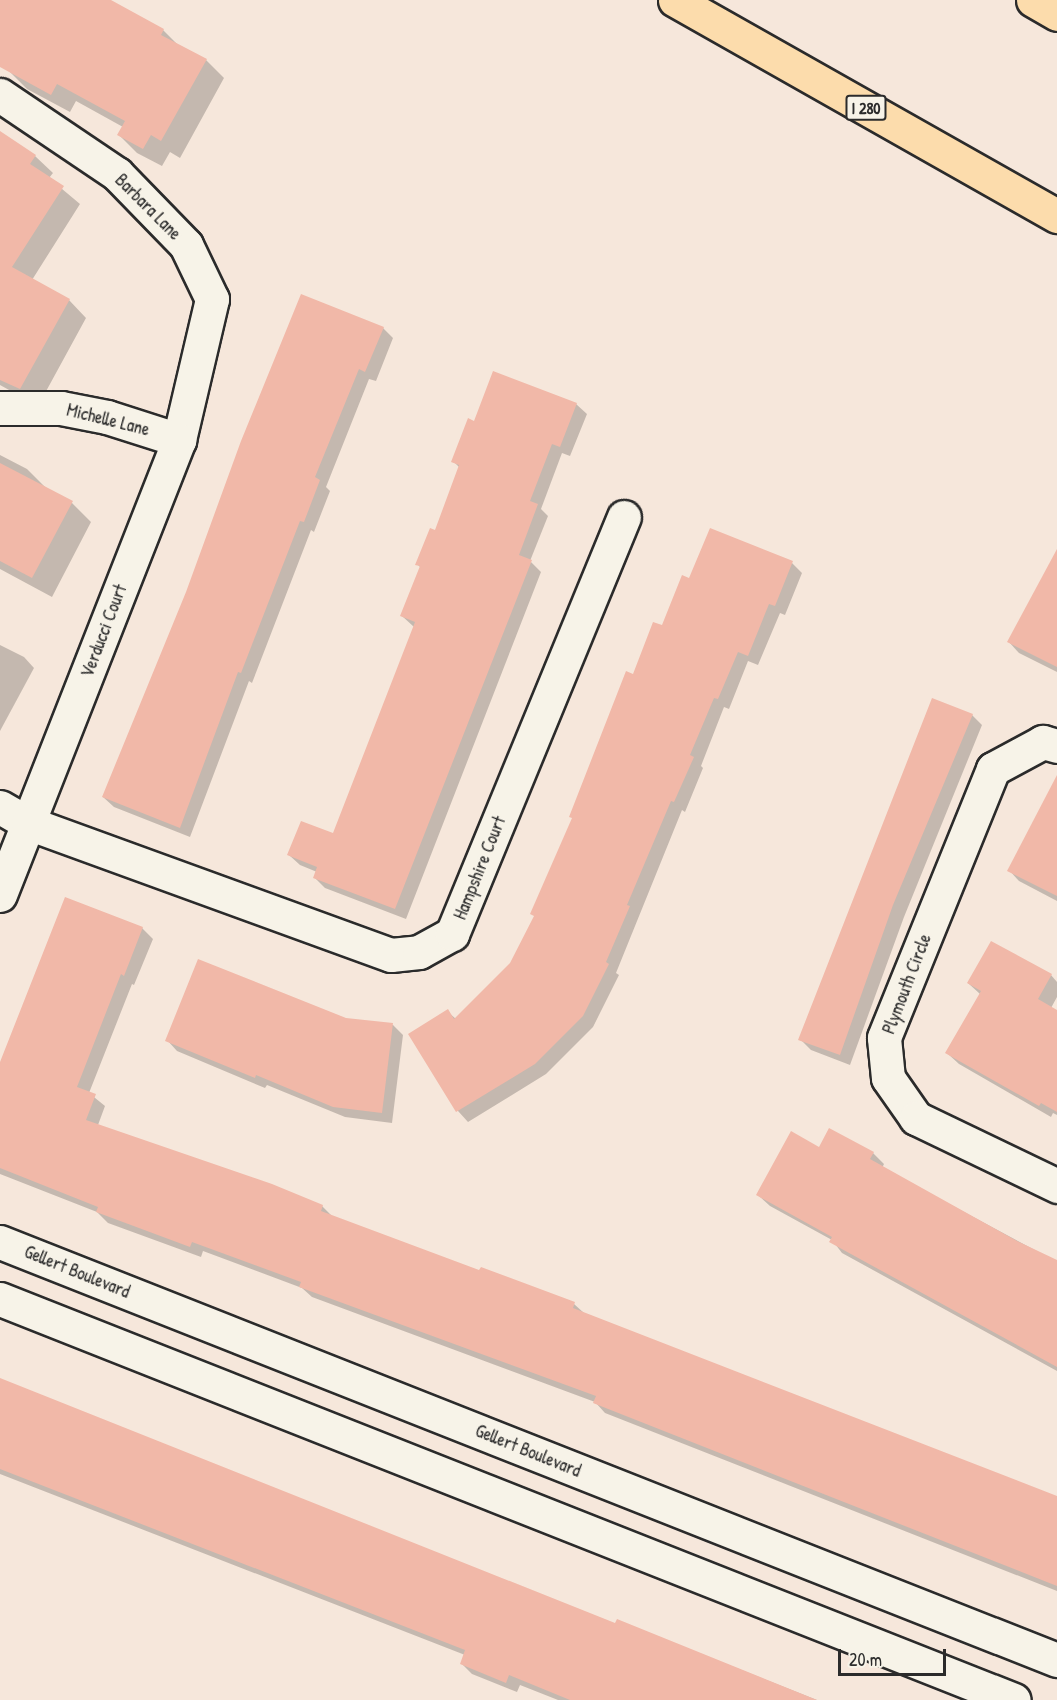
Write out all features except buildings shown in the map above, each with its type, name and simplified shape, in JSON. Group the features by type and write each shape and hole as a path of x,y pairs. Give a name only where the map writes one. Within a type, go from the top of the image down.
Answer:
{"highway":[{"name":"I 280","path":"675,0 1057,216"},
{"path":"1033,0 1057,14"}],"street":[{"name":"Barbara Lane","path":"0,95 117,174 186,245 212,300 179,440"},
{"name":"Michelle Lane","path":"0,408 61,408 107,417 179,440"},
{"name":"Verducci Court","path":"0,895 179,440"},
{"name":"Hampshire Court","path":"0,807 28,823 391,955 418,952 452,934 624,517"},
{"name":"Plymouth Circle","path":"1057,746 1043,742 993,769 884,1038 888,1078 916,1118 1057,1186"},
{"name":"Gellert Boulevard","path":"0,1242 1057,1660"},
{"path":"0,1299 1014,1700"}]}
